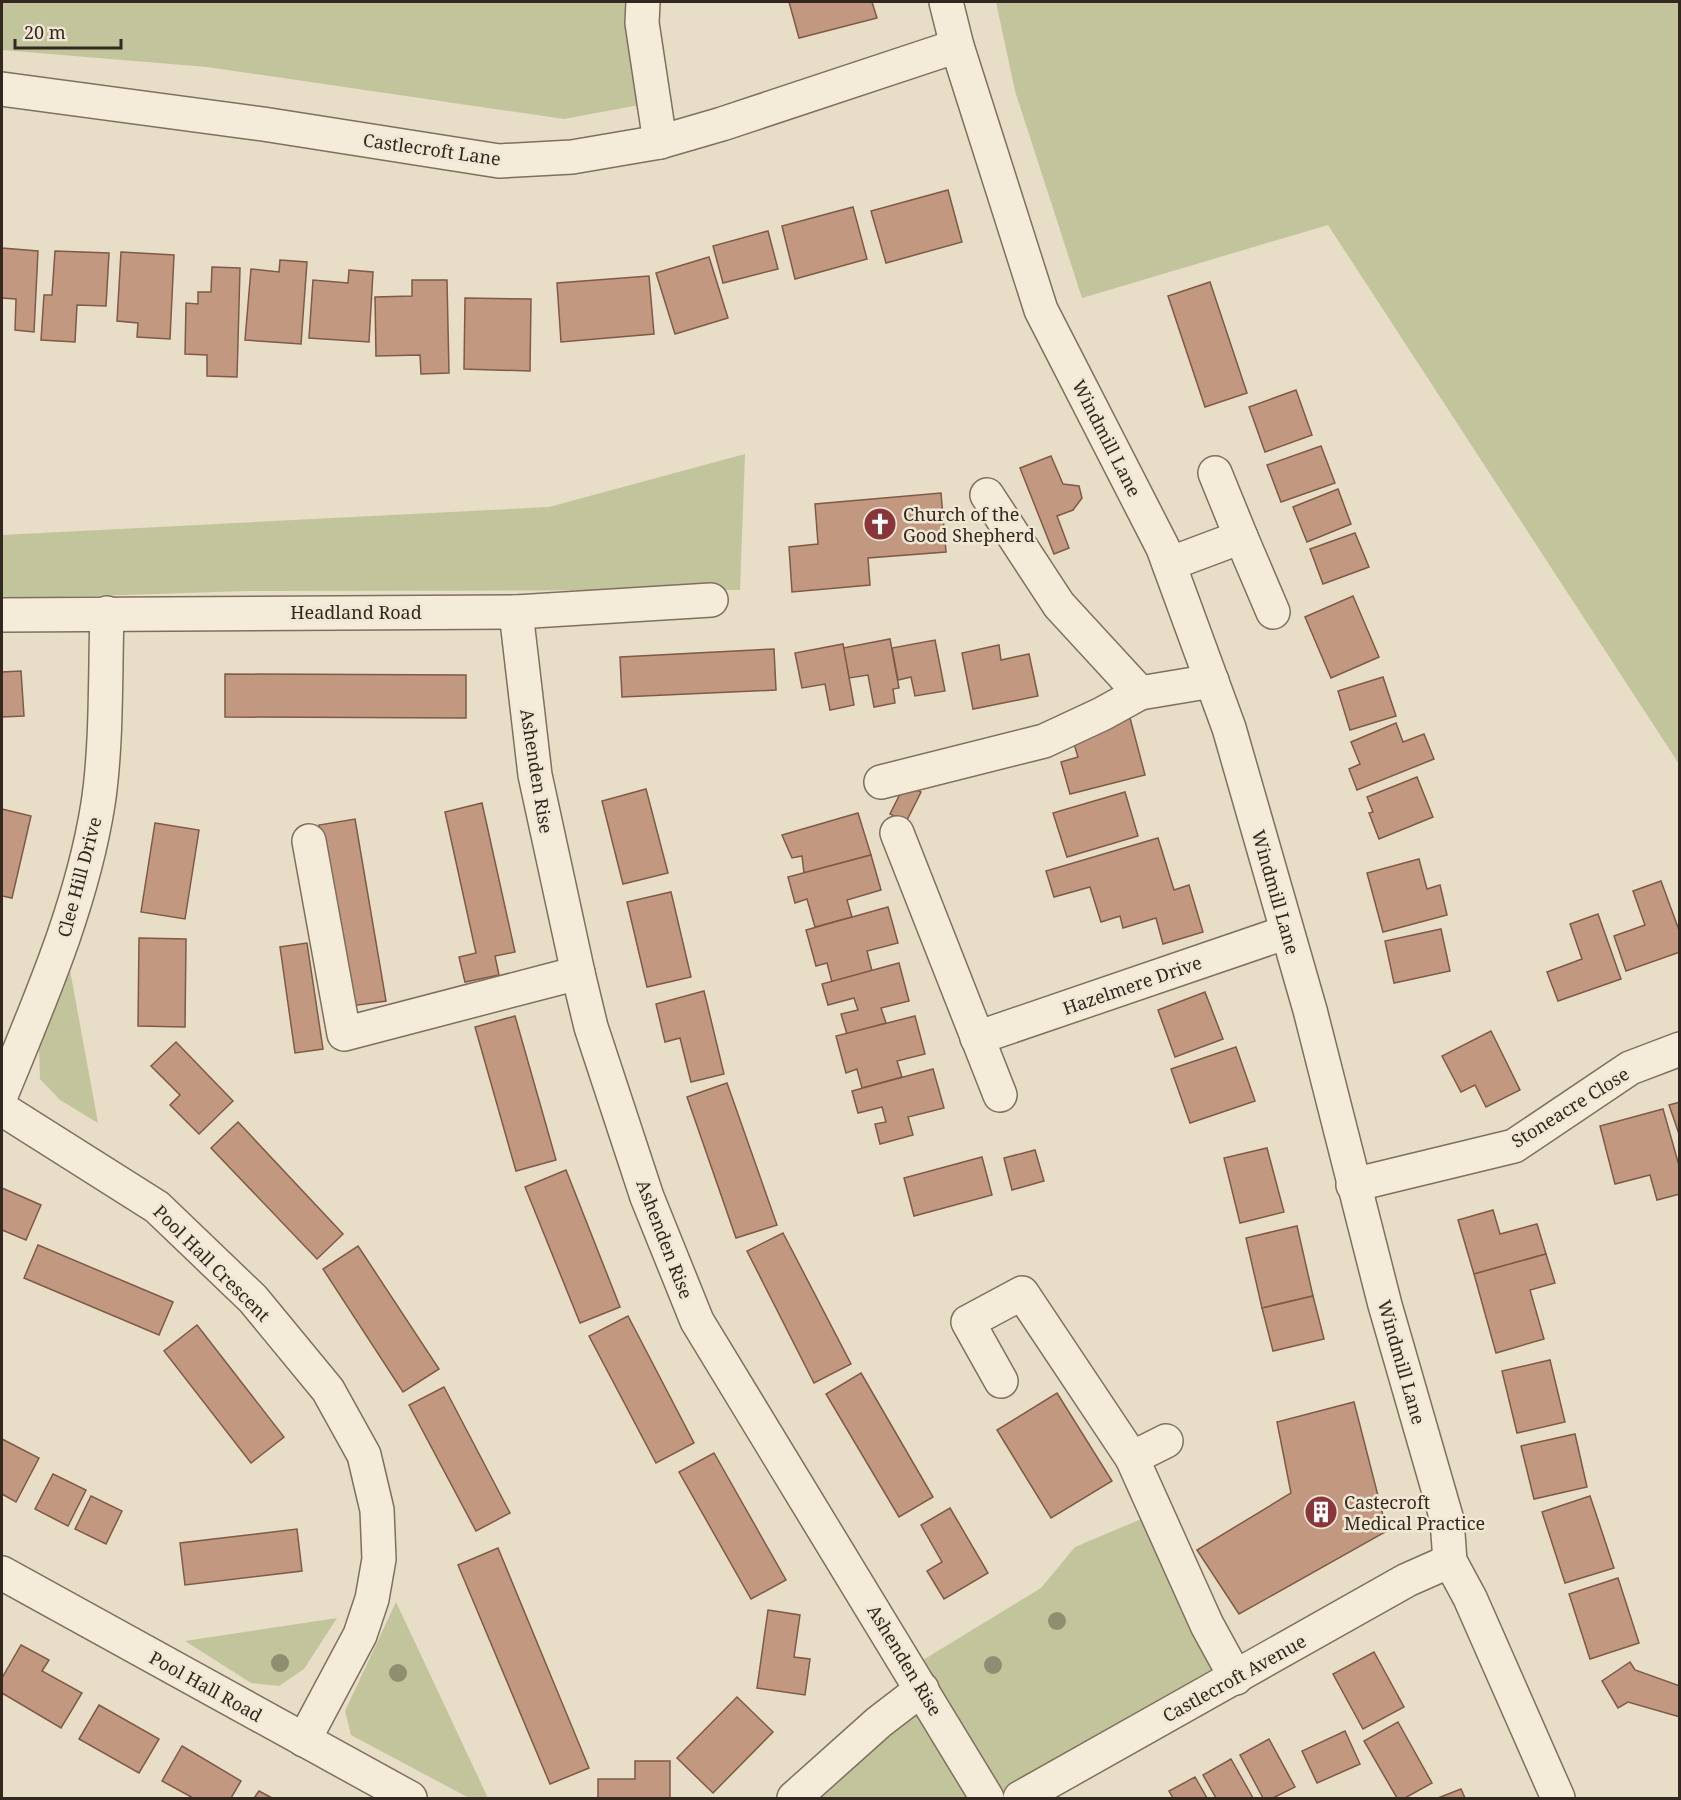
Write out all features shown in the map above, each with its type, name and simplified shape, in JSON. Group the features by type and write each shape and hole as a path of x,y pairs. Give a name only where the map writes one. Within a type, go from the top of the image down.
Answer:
{"street":[{"path":"643,2 642,23 660,142"},
{"name":"Windmill Lane","path":"946,2 957,46 1041,310 1169,564 1229,728 1310,1010 1353,1185 1447,1520 1450,1561 1470,1598 1558,1798"},
{"name":"Castlecroft Lane","path":"2,89 263,124 499,161 572,157 660,142 722,124 957,46"},
{"path":"1215,473 1273,612"},
{"path":"987,495 1059,605 1140,693"},
{"path":"1169,564 1241,537"},
{"name":"Headland Road","path":"2,615 516,612 711,600"},
{"name":"Ashenden Rise","path":"516,612 535,776 578,973 591,1027 647,1197 697,1321 987,1798"},
{"name":"Clee Hill Drive","path":"2,1093 55,965 86,865 98,803 107,613"},
{"path":"881,783 1044,741 1140,693 1212,681"},
{"path":"897,833 1000,1095"},
{"path":"309,841 344,1034 578,973"},
{"name":"Hazelmere Drive","path":"977,1038 1287,932"},
{"name":"Stoneacre Close","path":"1353,1185 1514,1146 1630,1068 1680,1049"},
{"name":"Pool Hall Crescent","path":"2,1109 158,1207 253,1299 328,1390 363,1455 377,1520 379,1559 372,1599 356,1645 304,1740"},
{"path":"1000,1381 968,1322 1022,1293 1132,1458 1207,1625 1236,1678"},
{"path":"1132,1458 1166,1441"},
{"name":"Castlecroft Avenue","path":"1020,1798 1407,1580 1450,1561"},
{"name":"Pool Hall Road","path":"2,1573 410,1798"},
{"path":"794,1798 879,1722 922,1689"}],"green space":[{"path":"2,2 639,2 666,100 564,119 207,67 2,50"},
{"path":"996,2 1679,2 1679,764 1328,225 1082,298 1015,91"},
{"path":"745,454 740,590 247,591 2,599 2,535 549,507"},
{"path":"70,970 98,1123 60,1100 40,1079 39,1048"},
{"path":"1153,1514 1221,1668 1038,1768 993,1796 918,1663 1041,1588 1075,1547"},
{"path":"396,1602 488,1798 469,1798 351,1735 345,1711"},
{"path":"337,1618 304,1669 279,1686 251,1683 185,1641"},
{"path":"921,1700 977,1798 804,1798"}],"building":[{"path":"789,2 872,2 877,18 799,38"},
{"path":"948,190 962,242 886,263 871,211"},
{"path":"853,207 867,259 795,279 782,226"},
{"path":"768,231 778,269 723,283 713,246"},
{"path":"2,248 38,251 34,332 15,330 16,299 2,298"},
{"path":"55,251 109,253 106,306 77,305 75,342 41,340 44,295 52,295"},
{"path":"121,252 174,255 170,339 137,337 138,323 117,321"},
{"path":"709,257 728,318 675,334 656,273"},
{"path":"280,260 307,262 301,344 245,340 251,269 279,272"},
{"path":"212,267 240,268 237,377 207,376 207,355 185,354 186,303 198,304 198,292 211,292"},
{"path":"349,270 373,272 369,342 309,338 313,280 348,283"},
{"path":"649,276 654,334 561,342 557,283"},
{"path":"412,280 447,280 449,373 421,374 420,355 376,356 375,297 412,296"},
{"path":"1210,282 1247,393 1205,407 1168,296"},
{"path":"465,298 531,299 530,371 464,369"},
{"path":"1296,390 1312,435 1265,452 1249,407"},
{"path":"1321,446 1335,483 1281,502 1267,465"},
{"path":"1051,456 1063,484 1079,486 1082,498 1073,510 1057,516 1069,548 1054,554 1020,468"},
{"path":"1338,489 1351,524 1307,542 1293,507"},
{"name":"Church of the Good Shepherd","path":"941,493 946,552 868,558 870,585 792,592 789,547 818,544 815,504"},
{"path":"1355,533 1369,567 1323,584 1310,549"},
{"path":"1353,596 1379,657 1331,678 1305,617"},
{"path":"890,639 899,688 893,689 895,703 874,707 868,675 849,678 843,648"},
{"path":"935,640 945,691 915,696 911,677 898,680 892,648"},
{"path":"843,644 854,705 830,710 825,684 802,688 795,653"},
{"path":"999,645 1001,660 1029,654 1038,696 973,709 962,653"},
{"path":"774,649 776,690 622,697 620,657"},
{"path":"21,671 24,716 2,717 2,672"},
{"path":"225,674 466,675 466,718 225,717"},
{"path":"1383,677 1396,716 1350,730 1338,691"},
{"path":"1130,718 1145,775 1070,794 1061,762 1078,757 1071,734"},
{"path":"1396,723 1403,742 1424,734 1434,759 1357,790 1349,769 1360,764 1351,742"},
{"path":"1417,777 1433,817 1379,839 1369,813 1373,812 1367,797"},
{"path":"905,784 921,792 906,822 890,814"},
{"path":"646,789 668,873 623,884 602,801"},
{"path":"1125,792 1138,836 1067,857 1053,813"},
{"path":"482,803 515,952 495,956 499,975 465,982 459,957 476,953 445,812"},
{"path":"2,809 31,816 12,898 2,896"},
{"path":"858,813 871,855 804,873 802,856 792,858 782,835"},
{"path":"355,819 386,1001 351,1006 319,825"},
{"path":"155,823 199,830 185,919 141,912"},
{"path":"1158,838 1174,890 1189,885 1203,932 1163,944 1156,918 1123,928 1120,916 1101,922 1090,887 1054,897 1046,871"},
{"path":"871,855 881,890 847,900 852,917 815,927 807,899 795,903 788,877"},
{"path":"1419,859 1427,889 1440,885 1447,915 1383,932 1367,873"},
{"path":"1661,881 1680,933 1680,952 1626,971 1614,936 1645,925 1633,891"},
{"path":"671,892 691,977 647,987 627,902"},
{"path":"888,907 898,943 867,951 872,971 832,982 827,963 816,966 806,930"},
{"path":"1598,914 1621,979 1558,1001 1547,972 1582,959 1570,924"},
{"path":"1441,929 1450,971 1394,983 1385,941"},
{"path":"139,938 186,939 185,1027 138,1026"},
{"path":"307,943 323,1049 295,1053 280,947"},
{"path":"899,963 909,1001 881,1008 886,1023 847,1034 841,1014 858,1010 854,998 828,1005 822,984"},
{"path":"704,991 724,1074 691,1082 680,1038 665,1042 656,1004"},
{"path":"1205,992 1223,1039 1175,1057 1158,1010"},
{"path":"515,1016 556,1160 516,1171 475,1027"},
{"path":"915,1016 925,1054 897,1061 902,1077 862,1088 857,1069 846,1073 836,1036"},
{"path":"1491,1031 1520,1090 1486,1107 1475,1085 1461,1092 1442,1056"},
{"path":"176,1042 233,1101 199,1134 170,1105 180,1095 151,1066"},
{"path":"1236,1047 1255,1101 1190,1123 1171,1069"},
{"path":"933,1069 944,1108 908,1117 913,1135 880,1144 875,1124 886,1122 882,1107 858,1113 852,1091"},
{"path":"727,1083 777,1225 736,1238 687,1097"},
{"path":"1680,1102 1680,1137 1669,1105"},
{"path":"1663,1109 1680,1169 1680,1194 1657,1200 1650,1175 1615,1184 1600,1126"},
{"path":"238,1122 343,1234 317,1259 211,1148"},
{"path":"1267,1148 1284,1212 1240,1223 1224,1158"},
{"path":"1035,1150 1044,1181 1012,1190 1004,1158"},
{"path":"982,1157 992,1195 914,1216 904,1178"},
{"path":"566,1170 620,1307 580,1323 525,1187"},
{"path":"2,1188 41,1205 26,1240 2,1230"},
{"path":"1493,1210 1500,1234 1537,1224 1546,1254 1474,1274 1458,1220"},
{"path":"1297,1226 1313,1296 1262,1308 1246,1238"},
{"path":"783,1233 851,1364 814,1383 747,1251"},
{"path":"38,1245 173,1302 159,1335 24,1278"},
{"path":"358,1246 439,1369 403,1392 323,1269"},
{"path":"1546,1254 1555,1283 1530,1290 1544,1339 1496,1353 1474,1274"},
{"path":"1313,1296 1324,1339 1273,1351 1262,1308"},
{"path":"628,1316 694,1443 656,1463 589,1336"},
{"path":"197,1325 284,1437 251,1463 164,1351"},
{"path":"1550,1360 1565,1422 1517,1433 1502,1371"},
{"path":"861,1373 933,1497 899,1517 826,1394"},
{"path":"444,1387 510,1513 476,1531 409,1405"},
{"path":"1057,1393 1112,1481 1051,1518 997,1430"},
{"name":"Castecroft Medical Practice","path":"1354,1402 1387,1531 1239,1614 1197,1550 1291,1493 1277,1422"},
{"path":"1575,1434 1587,1487 1534,1499 1521,1446"},
{"path":"2,1439 39,1458 16,1502 2,1494"},
{"path":"714,1453 786,1580 751,1599 679,1472"},
{"path":"53,1474 86,1490 68,1526 35,1509"},
{"path":"91,1496 122,1511 106,1544 75,1529"},
{"path":"1590,1496 1614,1568 1565,1583 1542,1512"},
{"path":"950,1508 988,1573 944,1599 927,1571 942,1562 921,1525"},
{"path":"297,1529 302,1571 185,1585 180,1543"},
{"path":"498,1548 589,1768 550,1784 458,1565"},
{"path":"1618,1578 1639,1643 1590,1659 1569,1594"},
{"path":"768,1610 800,1615 794,1657 810,1659 805,1695 757,1688"},
{"path":"21,1645 49,1660 42,1671 82,1693 61,1728 2,1693 2,1678"},
{"path":"1374,1652 1404,1707 1363,1729 1333,1674"},
{"path":"1630,1662 1635,1670 1680,1686 1680,1717 1628,1702 1618,1708 1602,1681"},
{"path":"737,1697 773,1732 713,1793 677,1758"},
{"path":"99,1705 159,1739 139,1773 79,1739"},
{"path":"1398,1722 1432,1783 1405,1798 1397,1798 1364,1741"},
{"path":"1345,1731 1360,1764 1317,1783 1302,1751"},
{"path":"1269,1739 1295,1787 1273,1798 1263,1798 1240,1755"},
{"path":"182,1746 241,1781 231,1798 193,1798 162,1781"},
{"path":"1231,1759 1253,1798 1216,1798 1203,1775"},
{"path":"635,1761 670,1761 670,1798 598,1798 598,1779 635,1779"},
{"path":"1195,1777 1207,1798 1173,1798 1169,1791"},
{"path":"1461,1789 1465,1798 1438,1798"},
{"path":"259,1791 272,1798 254,1798"}],"place":[{"name":"Church of the Good Shepherd","path":"880,524"},
{"name":"Castecroft Medical Practice","path":"1321,1512"}]}
